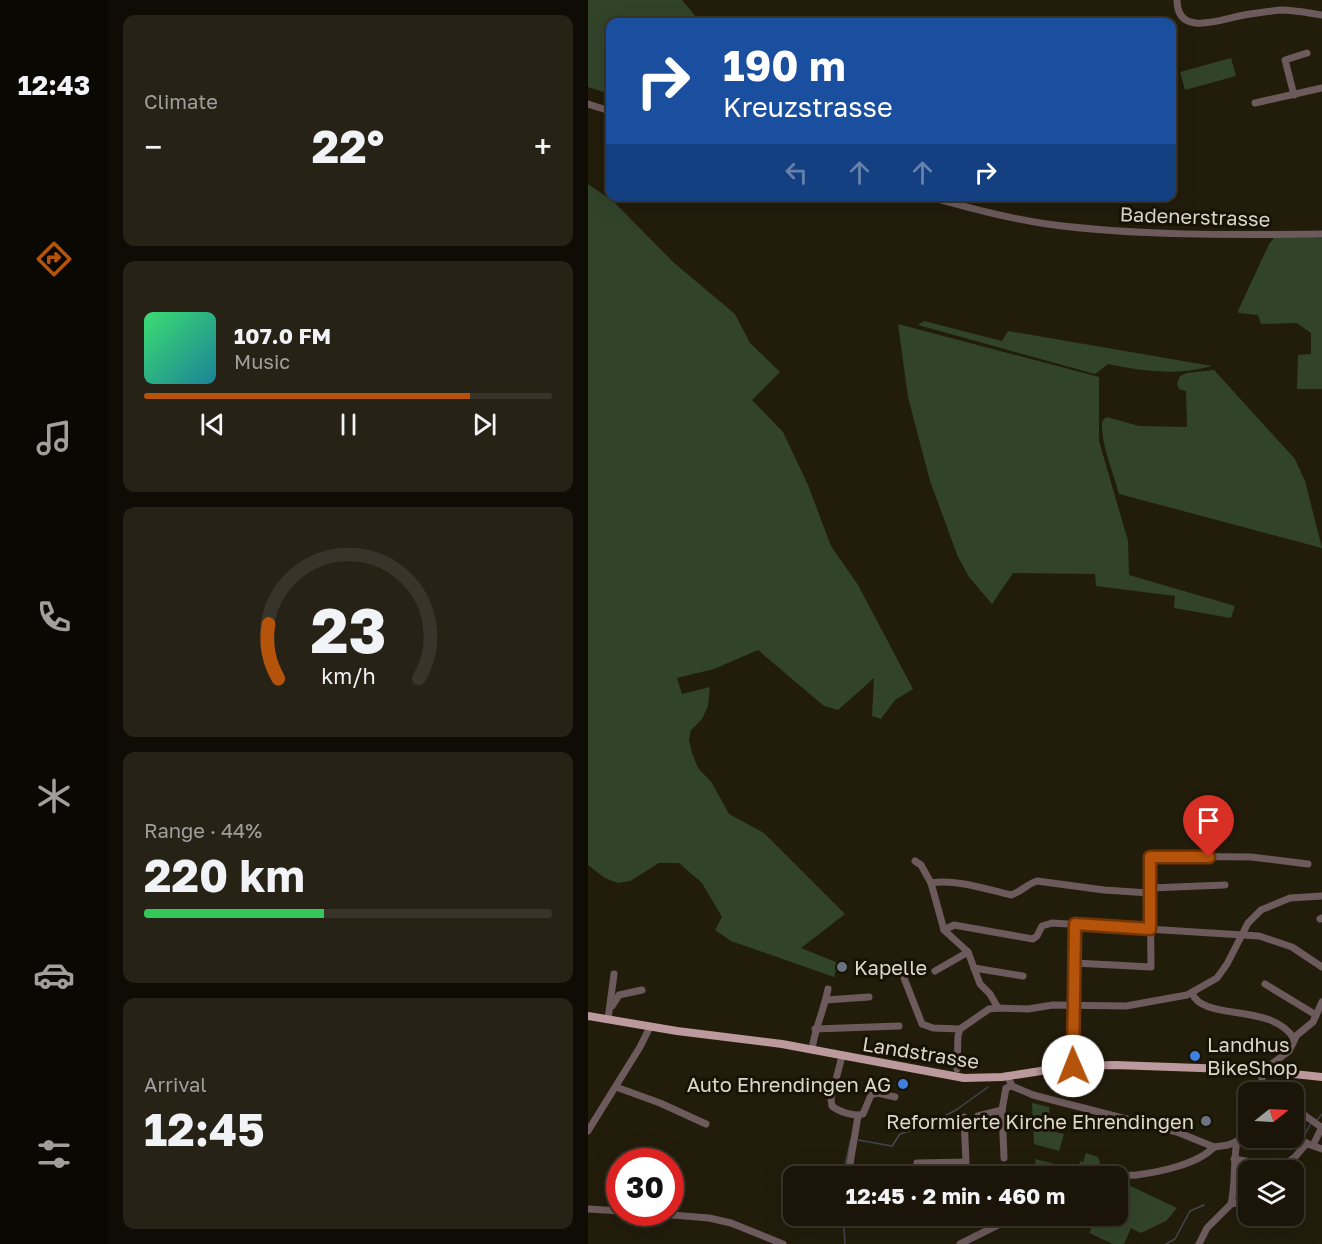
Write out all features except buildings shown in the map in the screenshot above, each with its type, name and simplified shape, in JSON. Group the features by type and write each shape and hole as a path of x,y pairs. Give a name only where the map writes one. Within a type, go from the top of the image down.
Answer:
{"main road":[{"name":"Landstrasse","path":"588,1016 609,1016 650,1027 812,1050 964,1078 1008,1077 1073,1066 1138,1065 1266,1071 1322,1077"}],"street":[{"path":"1177,0 1180,16 1191,22 1206,24 1281,10 1322,15"},
{"path":"1294,95 1284,60 1306,53"},
{"path":"1255,103 1322,88"},
{"path":"588,104 606,110"},
{"name":"Badenerstrasse","path":"944,201 998,216 1046,224 1115,231 1322,234"},
{"path":"1075,963 1151,967 1148,857 1251,857 1308,864"},
{"path":"915,861 921,865 931,883 944,930 968,952 980,984 990,994 998,1008"},
{"path":"931,883 959,884 1011,895 1037,881 1104,890 1150,890 1225,885"},
{"path":"907,973 904,978 922,1024 933,1028 960,1029 988,1009 1028,1009 1073,1005 1126,1006 1178,998 1192,993 1217,978 1248,923 1256,914 1277,902 1306,896 1322,896"},
{"path":"944,930 954,925 1033,939 1042,926 1047,924 1075,924 1259,936 1274,939 1292,947 1322,967"},
{"path":"1073,1066 1075,924"},
{"path":"935,971 968,952"},
{"path":"974,968 1023,976"},
{"path":"609,1016 614,974"},
{"path":"1265,984 1316,1015"},
{"path":"812,1050 815,1029 828,989"},
{"path":"609,1016 615,999 619,995 642,990"},
{"path":"1192,993 1200,1003 1231,1012 1270,1018 1287,1029 1294,1039"},
{"path":"826,1000 869,997"},
{"path":"1262,1082 1269,1067 1289,1051 1294,1039 1310,1026 1322,1002"},
{"path":"815,1029 899,1026"},
{"path":"588,1131 650,1027"},
{"path":"957,1069 960,1029"},
{"path":"842,1056 831,1100 832,1106 858,1116 863,1114 871,1095 878,1093 895,1097"},
{"path":"1021,1074 1023,1090"},
{"path":"1008,1077 1012,1086"},
{"path":"1004,1158 1002,1110 1006,1088 1012,1086 1033,1095 1177,1132 1214,1147 1228,1146 1237,1141"},
{"path":"616,1087 660,1103 706,1124"},
{"path":"978,1116 1002,1110"},
{"path":"1291,1160 1310,1144 1322,1127 1304,1115"},
{"path":"850,1166 858,1116"},
{"path":"917,1166 917,1162 966,1162 964,1117"},
{"path":"1199,1244 1207,1228 1233,1196 1237,1141"},
{"path":"1304,1142 1322,1149"},
{"path":"1128,1175 1166,1169 1198,1160 1214,1147"},
{"path":"1234,1159 1238,1160"},
{"path":"1233,1196 1238,1198"},
{"path":"588,1209 606,1210"},
{"path":"684,1216 710,1218 731,1223 781,1243"},
{"path":"960,1244 996,1226"}],"green space":[{"path":"588,0 682,0 697,18 606,18 606,93 588,87"},
{"path":"1231,58 1236,76 1185,90 1180,72"},
{"path":"588,184 606,196 606,201 613,201 673,262 735,314 750,343 780,372 752,400 783,432 808,485 831,546 858,585 913,689 895,700 881,719 872,716 874,678 838,710 824,706 758,650 714,669 677,678 682,694 710,687 708,706 702,719 691,730 689,740 698,768 712,783 729,814 764,833 845,914 801,948 838,963 834,977 731,941 715,930 722,917 702,883 679,863 659,863 630,881 618,883 605,878 588,865"},
{"path":"1274,238 1322,238 1322,389 1297,389 1298,355 1311,354 1311,333 1297,323 1261,324 1258,315 1238,311 1269,244"},
{"path":"924,321 1002,341 1008,331 1212,366 1173,372 1108,364 1095,374 918,325"},
{"path":"898,324 1099,377 1099,441 1128,541 1129,575 1235,606 1231,618 1174,608 1175,596 1096,586 1095,574 1013,573 992,604 969,577 958,557 930,481 908,397"},
{"path":"1214,370 1295,459 1305,481 1322,548 1119,494 1102,432 1104,419 1107,417 1139,426 1187,427 1186,391 1179,389 1177,384 1180,376"},
{"path":"1032,1103 1049,1107 1051,1131 1064,1134 1059,1151 1034,1144"},
{"path":"1086,1153 1098,1157 1101,1166 1079,1166 1080,1161 1083,1162"},
{"path":"1035,1159 1062,1166 1036,1166"},
{"path":"1128,1185 1177,1208 1166,1221 1141,1233 1131,1228 1124,1244 1113,1244 1089,1233 1092,1226 1128,1226"}],"waterway":[{"path":"858,1140 892,1146 900,1134 925,1126 956,1110 988,1087"},
{"path":"1317,1120 1322,1114"},
{"path":"1304,1136 1311,1123"},
{"path":"845,1166 851,1139"},
{"path":"1166,1244 1175,1239 1190,1211 1204,1205"},
{"path":"845,1226 845,1244"}],"place":[{"name":"Kapelle","path":"842,967"},
{"name":"Landhus BikeShop","path":"1195,1056"},
{"name":"Auto Ehrendingen AG","path":"903,1084"},
{"name":"Reformierte Kirche Ehrendingen","path":"1206,1121"}],"route":[{"path":"1073,1066 1075,924 1150,929 1150,857 1209,857"}]}
